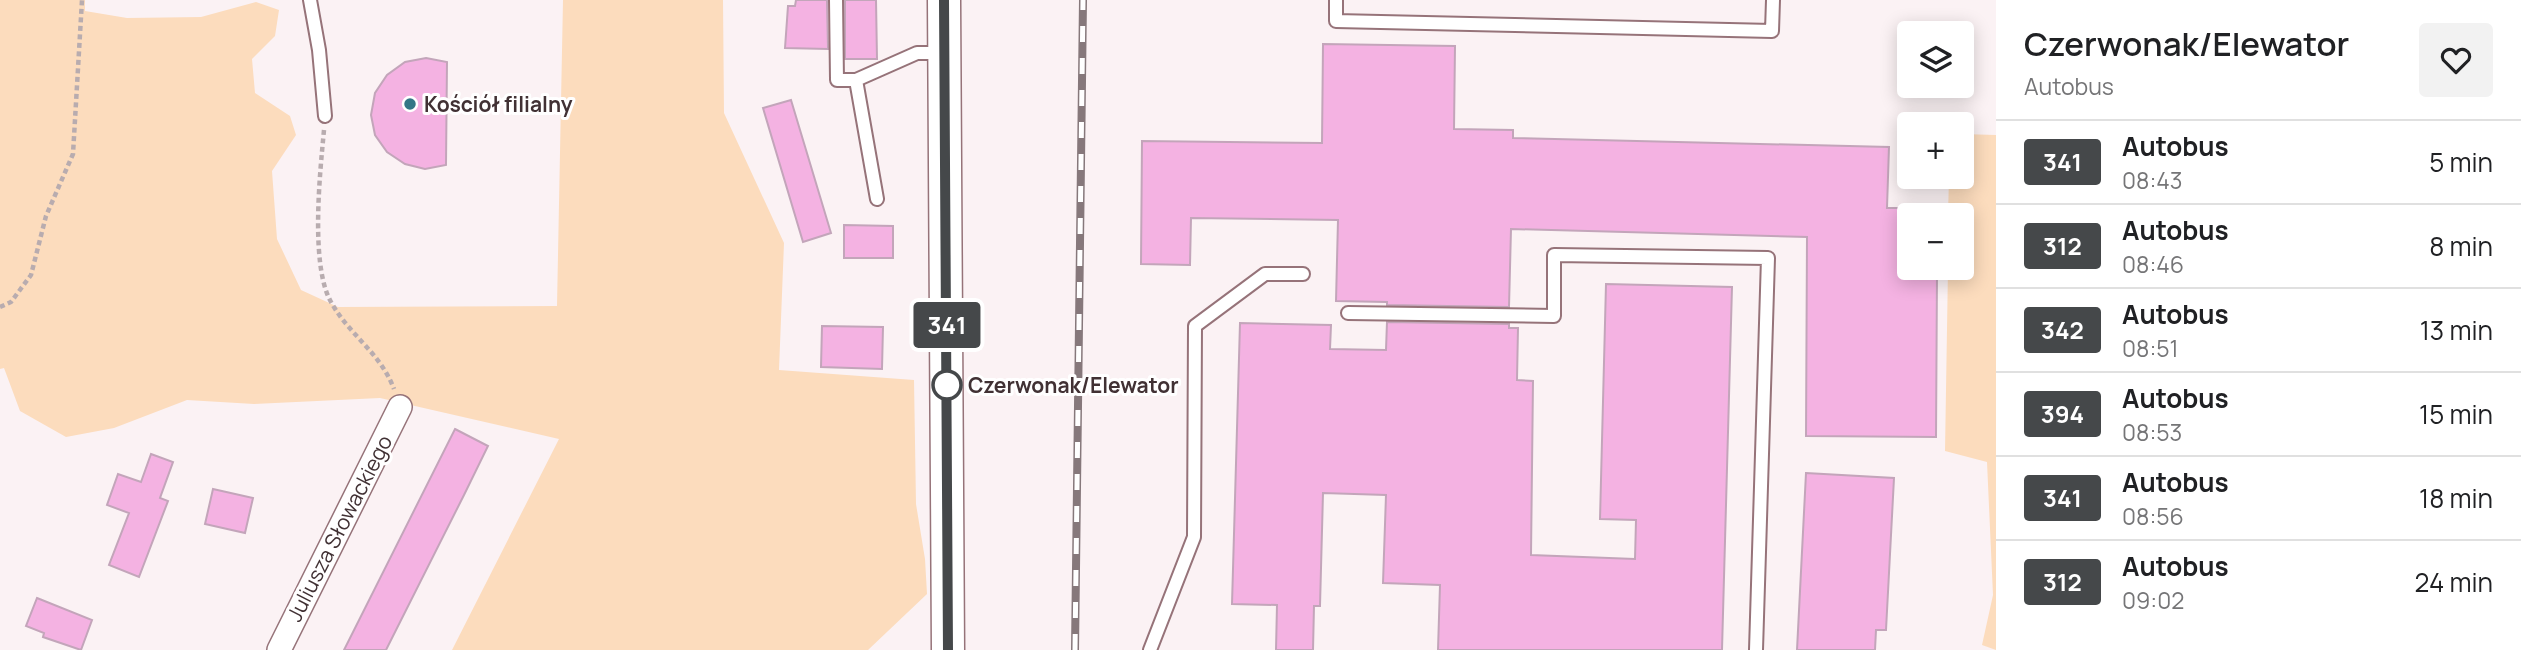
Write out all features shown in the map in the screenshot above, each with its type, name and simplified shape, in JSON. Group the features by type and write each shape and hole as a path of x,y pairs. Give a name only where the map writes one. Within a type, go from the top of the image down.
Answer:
{"main road":[{"path":"944,0 948,650"}],"street":[{"name":"Juliusza Słowackiego","path":"279,650 400,407"}],"lane":[{"path":"310,0 319,50 325,116"},
{"path":"836,0 837,80 856,80 917,53 944,53"},
{"path":"1336,0 1336,21 1772,31 1773,0"},
{"path":"856,80 877,198"},
{"path":"1348,313 1554,316 1554,255 1768,258 1756,650"},
{"path":"1150,650 1194,537 1195,326 1265,274 1303,274"}],"path":[{"path":"0,307 11,302 32,275 46,216 73,154 82,0"},
{"path":"325,116 318,202 324,282 330,300 340,315 386,370 400,407"}],"shaded area":[{"path":"0,0 85,0 85,11 127,18 201,17 256,2 279,10 275,36 252,59 255,93 290,116 296,135 272,171 277,239 301,290 338,307 557,306 563,0 723,0 724,113 784,243 779,370 914,380 916,504 925,559 927,594 868,650 452,650 559,439 380,398 254,404 187,400 114,428 66,437 20,411 4,368 0,369"},
{"path":"1974,134 1996,135 1996,650 1982,645 1993,595 1987,462 1945,451 1948,280 1974,280 1974,203 1948,203 1949,189 1974,189"}],"building":[{"path":"796,0 827,0 828,49 785,48 788,6 795,6"},
{"path":"845,0 876,0 877,59 845,59"},
{"path":"1323,44 1455,46 1454,129 1513,130 1513,138 1889,147 1887,208 1897,208 1897,280 1937,280 1936,437 1806,436 1807,237 1511,229 1509,307 1387,305 1387,302 1336,301 1338,220 1191,218 1190,265 1141,264 1142,141 1322,143"},
{"name":"Kościół filialny","path":"426,58 447,62 446,165 425,169 405,164 387,152 375,135 371,115 375,93 387,75 405,62"},
{"path":"791,100 831,233 803,242 763,108"},
{"path":"844,225 893,226 893,258 844,258"},
{"path":"1606,284 1732,287 1722,650 1438,650 1440,585 1383,583 1386,495 1323,493 1320,606 1314,606 1313,650 1276,650 1277,605 1232,604 1240,323 1331,325 1330,349 1386,350 1387,322 1509,324 1509,328 1518,328 1517,380 1533,381 1531,555 1635,559 1636,520 1600,519"},
{"path":"822,326 883,327 882,369 821,367"},
{"path":"455,429 488,446 464,495 386,650 344,650"},
{"path":"151,454 173,462 160,498 168,501 139,577 109,565 129,513 107,505 118,474 141,482"},
{"path":"1806,473 1894,478 1886,630 1876,630 1875,650 1797,650"},
{"path":"213,489 253,498 245,533 205,524"},
{"path":"37,598 92,620 81,650 43,637 44,633 26,626"}],"railway":[{"path":"1075,650 1083,0"}],"bus line":[{"name":"341","path":"944,0 948,650"}],"place":[{"name":"Kościół filialny","path":"410,104"},
{"name":"Czerwonak/Elewator","path":"947,385"}]}
